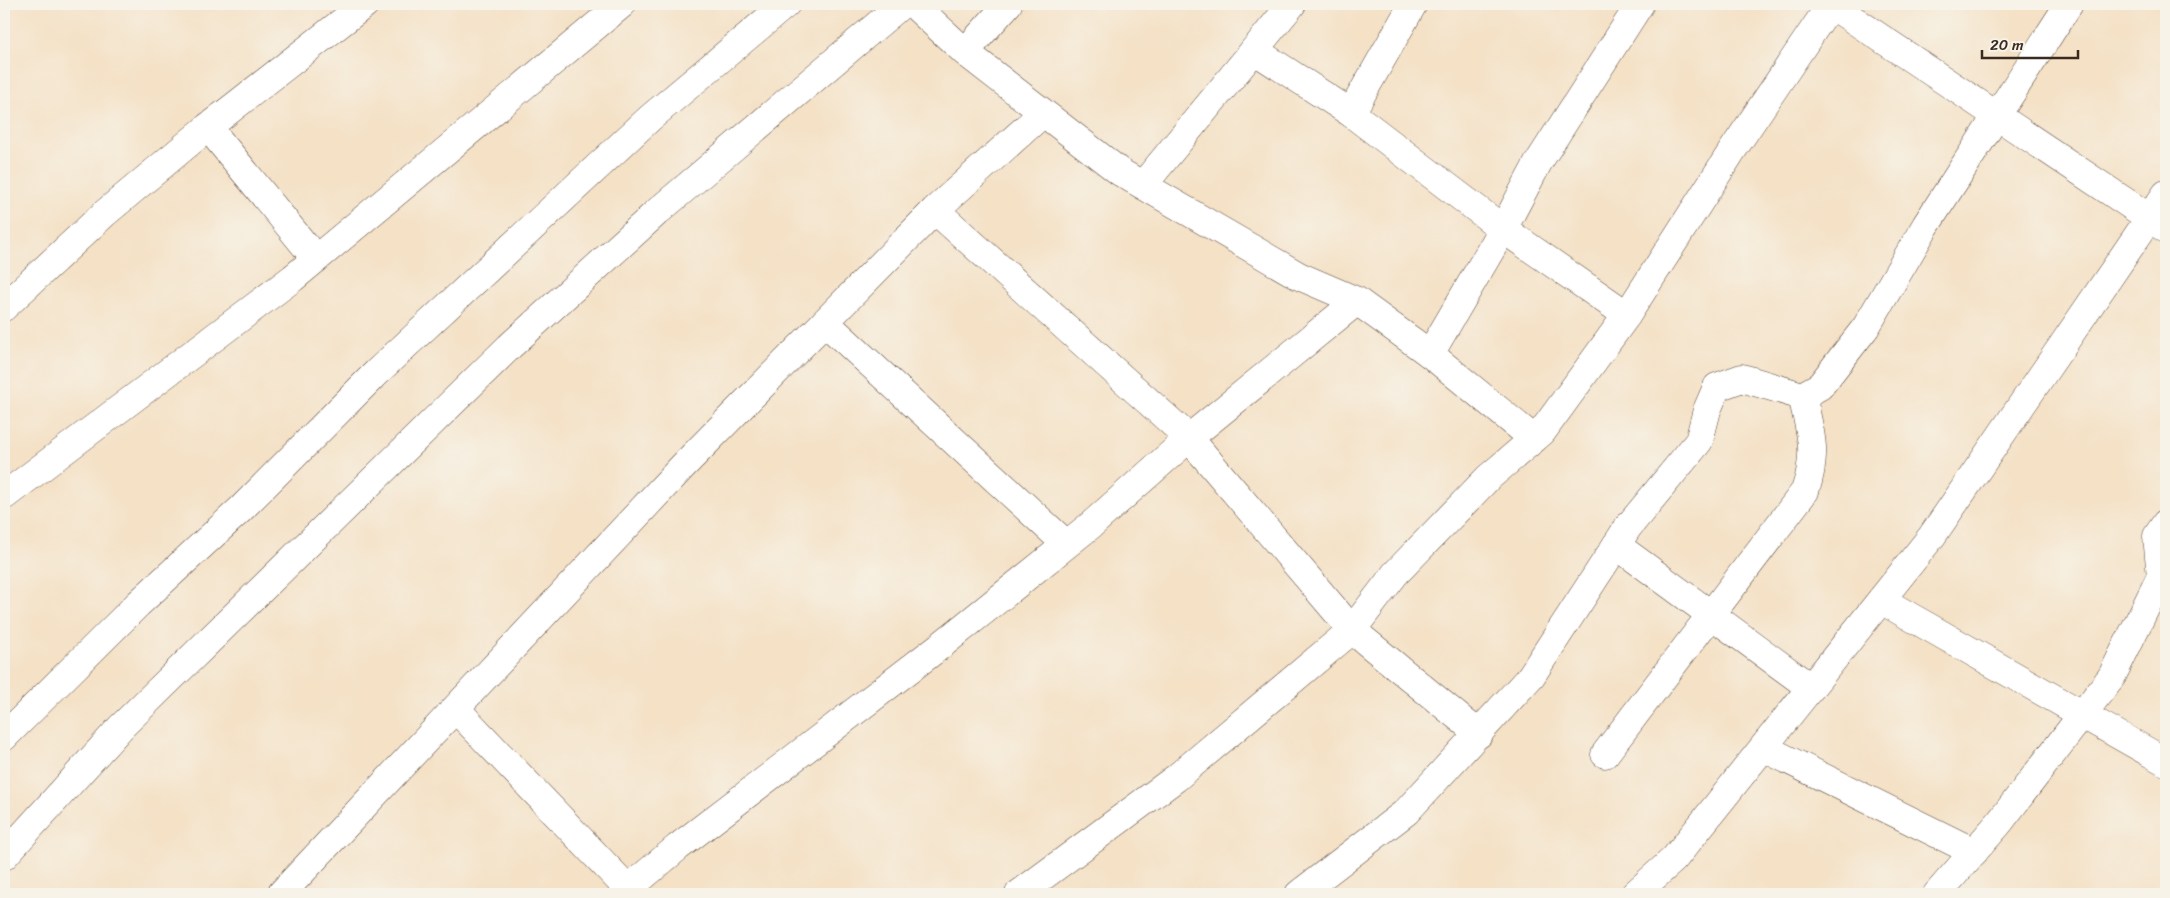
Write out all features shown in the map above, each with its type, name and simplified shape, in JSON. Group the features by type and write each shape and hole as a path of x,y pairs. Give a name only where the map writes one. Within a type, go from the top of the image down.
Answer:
{"street":[{"path":"4,307 104,214 208,127 365,4"},
{"path":"4,496 316,258 622,4"},
{"path":"4,737 138,604 241,509 385,365 650,118 786,4"},
{"path":"4,856 121,727 509,346 657,212 902,4"},
{"path":"913,4 964,52 1120,172 1299,276 1356,301 1430,354 1534,440"},
{"path":"964,52 1008,4"},
{"path":"1144,185 1292,4"},
{"path":"1351,113 1413,4"},
{"path":"1430,354 1503,229 1538,163 1640,4"},
{"path":"1019,894 1176,778 1352,630 1394,574 1488,478 1542,432 1627,315 1732,151 1831,4 2158,223"},
{"path":"1298,894 1406,812 1531,676 1628,526 1699,441 1707,410 1717,387 1742,378 1802,396 1820,386 1866,327 1926,225 2069,4"},
{"path":"1254,50 1351,113 1503,229 1627,315"},
{"path":"281,894 456,710 684,465 935,210 1043,113"},
{"path":"208,127 316,258"},
{"path":"1635,894 1674,859 1932,536 2158,223 2166,194"},
{"path":"935,210 1189,438 1352,630 1479,734"},
{"path":"456,710 625,892 678,847 940,646 1091,525 1189,438 1356,301"},
{"path":"825,322 1066,544"},
{"path":"1605,754 1805,491 1812,470 1812,440 1802,396"},
{"path":"1937,894 1999,824 2112,676 2161,576 2157,536 2166,523"},
{"path":"1616,545 1811,688"},
{"path":"1881,600 2166,762"},
{"path":"1764,748 1974,852"}]}
